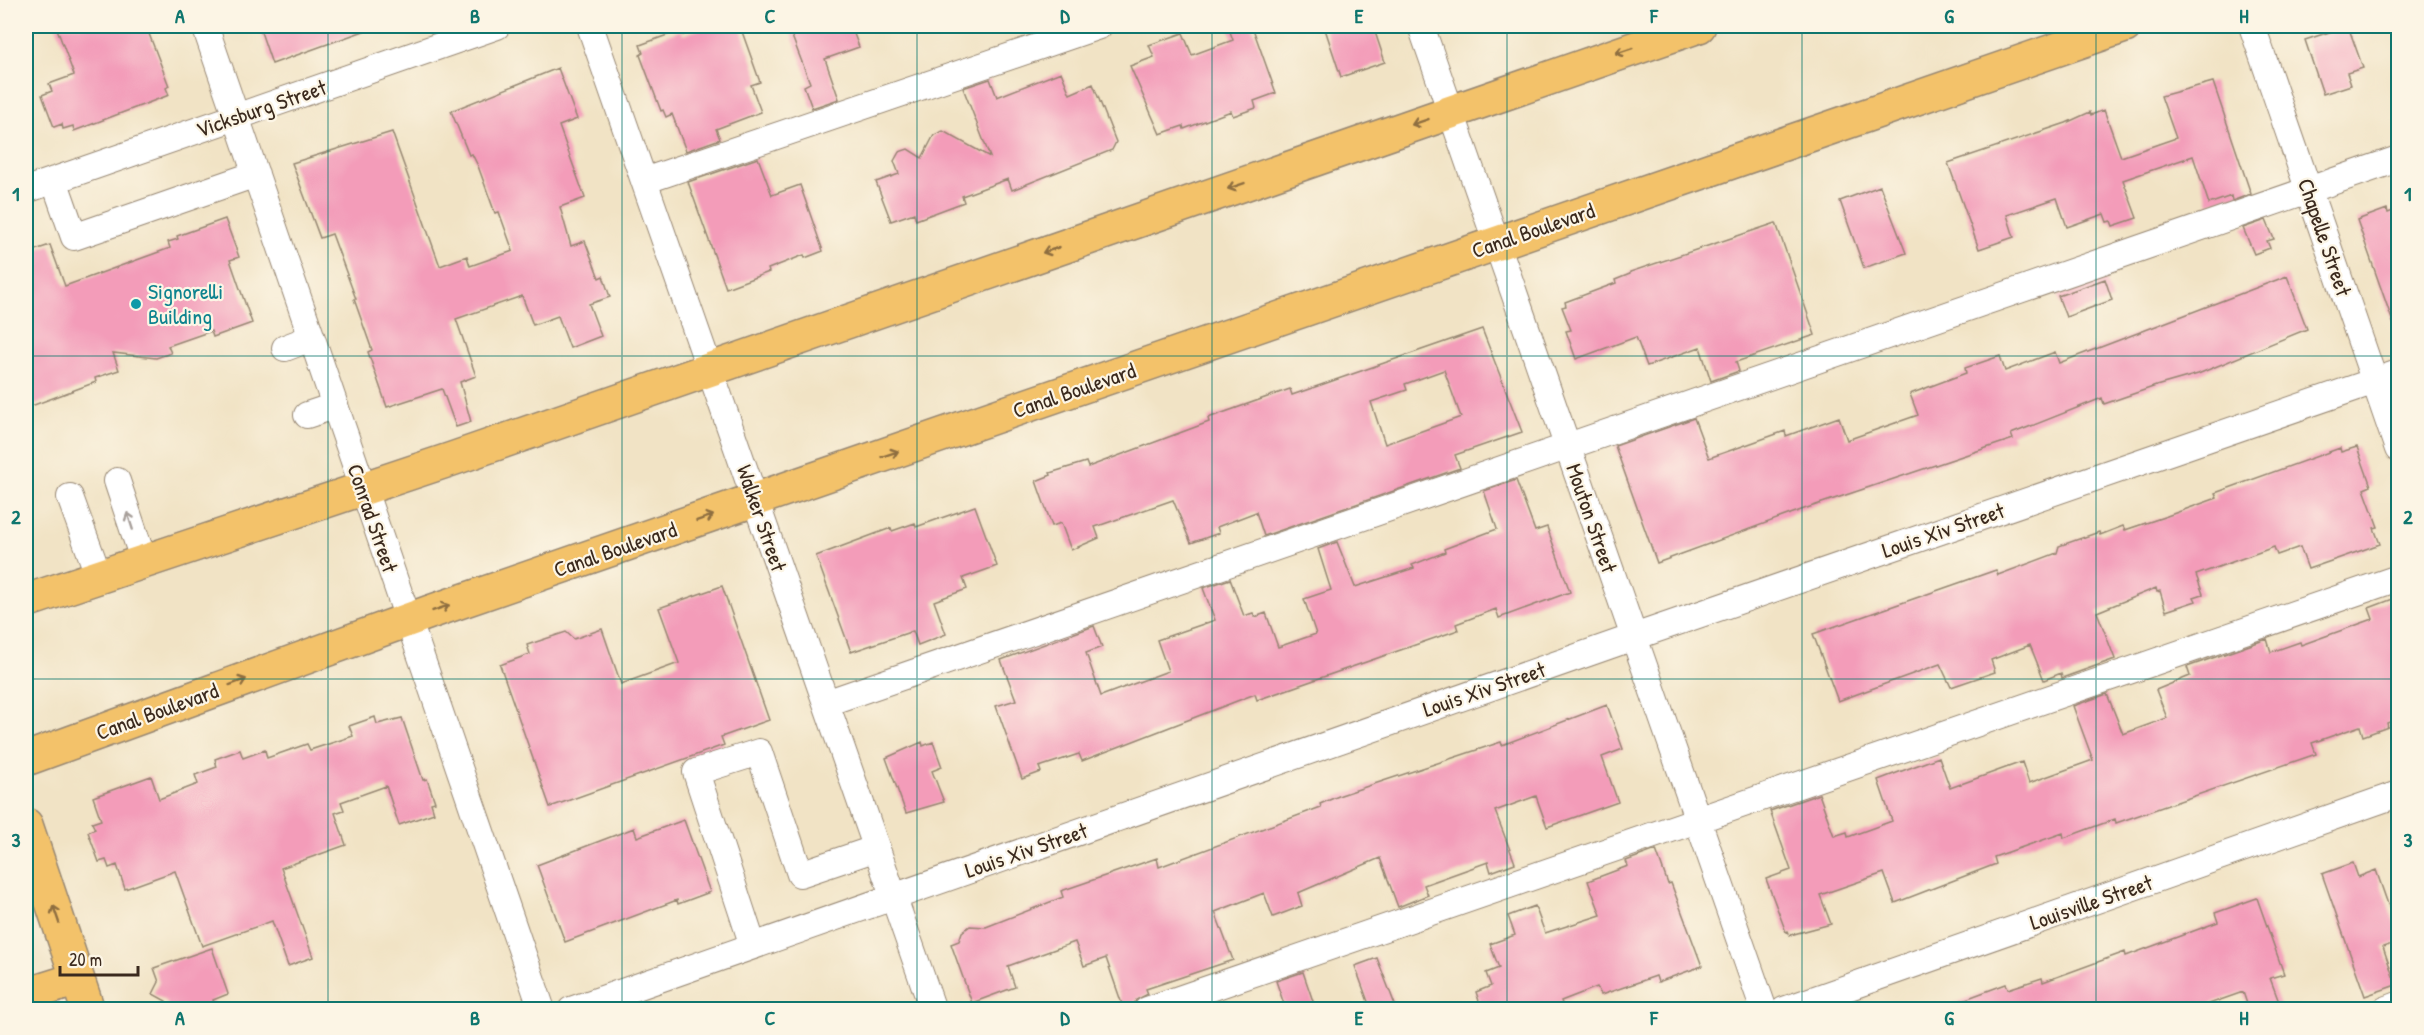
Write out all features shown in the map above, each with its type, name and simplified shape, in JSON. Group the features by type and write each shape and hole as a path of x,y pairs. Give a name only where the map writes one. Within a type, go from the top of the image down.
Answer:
{"main road":[{"path":"26,601 362,489 1699,26"},
{"name":"Canal Boulevard","path":"26,759 408,620 2125,26"},
{"path":"26,825 88,1010"},
{"path":"31,1010 26,995 77,979"}],"street":[{"name":"Conrad Street","path":"205,26 542,1010"},
{"name":"Vicksburg Street","path":"26,190 496,26"},
{"name":"Walker Street","path":"590,26 933,1010"},
{"path":"644,181 1099,26"},
{"name":"Mouton Street","path":"1421,26 1764,1010"},
{"name":"Chapelle Street","path":"2252,26 2309,191 2387,377 2398,448"},
{"path":"826,703 2398,159"},
{"path":"54,180 74,237 256,174"},
{"path":"285,348 311,339"},
{"name":"Louis Xiv Street","path":"571,1010 1634,637 2387,377"},
{"path":"307,415 334,406"},
{"path":"117,481 144,562"},
{"path":"70,497 99,576"},
{"path":"1147,1010 2398,578"},
{"path":"753,946 696,772 759,752 800,874 877,848"},
{"name":"Louisville Street","path":"1784,1010 2398,794"},
{"path":"2385,1010 2398,1005"}],"building":[{"path":"56,26 146,26 169,86 166,88 169,95 74,131 73,126 63,129 62,124 54,127 42,95 52,91 49,84 74,75"},
{"path":"259,26 371,26 372,28 272,64"},
{"path":"708,26 740,26 760,82 751,85 761,112 716,129 720,139 686,151 672,114 666,117 663,110 661,111 640,55 643,53 640,45 681,30 683,35"},
{"path":"788,26 851,26 859,47 825,59 839,99 812,108 804,86 810,83"},
{"path":"1228,26 1252,26 1276,93 1254,101 1256,108 1233,116 1231,111 1184,129 1183,126 1160,134 1130,66 1154,57 1149,45 1183,33 1192,55 1233,40"},
{"path":"1324,26 1373,26 1385,62 1341,77"},
{"path":"2348,26 2363,68 2347,73 2351,85 2323,94 2305,40"},
{"path":"558,68 577,119 559,126 585,198 560,207 571,246 585,241 599,278 603,276 610,297 589,304 601,336 570,348 558,316 533,325 522,296 456,319 476,376 460,382 471,422 456,427 442,389 387,407 368,352 372,350 354,299 356,299 332,234 320,238 292,163 392,132 440,266 467,256 470,266 513,251 499,212 495,213 478,166 472,154 469,155 451,111"},
{"path":"1061,72 1070,94 1093,84 1116,142 1112,150 1012,190 1008,179 962,196 964,202 916,220 914,213 891,221 876,182 899,174 894,161 899,152 908,149 922,158 934,135 943,131 990,157 963,88 990,79 997,97"},
{"path":"2213,82 2251,194 2232,201 2231,196 2209,204 2193,156 2123,180 2137,218 2113,226 2111,221 2107,222 2104,214 2067,227 2057,198 2007,215 2014,237 1979,249 1948,163 2066,123 2090,112 2091,115 2104,110 2121,157 2176,138 2161,96"},
{"path":"758,158 772,195 800,185 823,251 805,258 804,255 768,269 769,272 726,288 688,182"},
{"path":"1880,186 1906,253 1864,268 1840,201"},
{"path":"2387,209 2388,213 2398,209 2398,331 2396,331 2357,220"},
{"name":"Signorelli Building","path":"225,219 239,257 230,260 252,323 213,337 211,331 168,346 171,353 156,358 113,353 119,370 95,378 96,382 26,408 26,253 50,245 65,286 170,248 168,242 178,239 177,236"},
{"path":"2266,220 2274,239 2267,241 2270,248 2254,254 2243,228"},
{"path":"1776,223 1815,335 1736,362 1739,371 1711,381 1700,347 1647,366 1636,337 1576,359 1566,331 1571,330 1562,307 1566,306 1565,302 1616,283 1615,280 1630,272"},
{"path":"2287,276 2307,329 2198,374 2104,404 2102,398 2011,434 2013,439 1804,509 1657,563 1615,446 1694,418 1709,458 1785,431 1786,436 1839,417 1847,440 1918,415 1910,394 1966,373 1965,368 2000,356 2005,371 2055,352 2059,363"},
{"path":"2105,279 2112,300 2066,317 2058,296"},
{"path":"1482,329 1522,432 1455,455 1460,468 1264,536 1256,512 1217,527 1219,533 1191,543 1173,500 1095,527 1099,538 1071,550 1061,523 1052,526 1036,481 1051,475 1050,473 1086,462 1088,467 1209,422 1208,418 1290,389 1292,395","holes":["1444,370 1461,417 1385,444 1371,402 1407,390 1405,384"]},
{"path":"2357,447 2371,486 2364,489 2378,527 2374,528 2380,544 2308,569 2300,547 2277,555 2274,547 2196,575 2203,594 2194,597 2196,601 2166,611 2160,591 2157,592 2156,588 2097,612 2115,659 2062,678 2061,673 2044,680 2030,645 1991,660 1995,672 1951,687 1940,664 1838,701 1813,634 1996,570 1998,575 2057,553 2059,546 2099,532 2100,535 2123,526 2125,530 2167,516 2217,498 2215,493 2340,448 2341,452"},
{"path":"1516,480 1535,531 1547,527 1570,592 1499,618 1496,609 1456,624 1458,630 1257,700 1255,694 1082,761 1079,754 1039,767 1041,772 1022,779 996,706 1016,700 1001,660 1094,626 1102,647 1086,653 1101,696 1168,671 1157,640 1215,620 1203,588 1230,579 1244,616 1253,613 1255,617 1266,613 1278,647 1316,634 1304,599 1331,590 1318,549 1337,542 1355,587 1414,568 1412,565 1445,552 1444,549 1497,529 1484,491"},
{"path":"975,506 997,566 963,578 967,589 934,601 946,634 918,645 913,631 851,652 816,556 891,528 892,531 915,523 916,527"},
{"path":"722,586 769,720 721,737 724,745 550,807 500,665 530,654 527,645 566,632 574,639 602,629 621,684 679,663 659,608"},
{"path":"2398,597 2398,719 2387,723 2388,727 2363,736 2360,726 2312,743 2316,754 2116,823 2115,819 2064,838 2063,833 1994,857 1996,864 1895,903 1884,873 1820,895 1831,924 1790,935 1788,931 1786,932 1766,879 1791,870 1770,811 1819,794 1834,836 1847,832 1848,837 1892,821 1878,780 1939,757 1950,788 2022,762 2029,783 2093,760 2073,706 2107,694 2123,734 2167,718 2156,690 2190,676 2187,667 2267,639 2271,652 2300,642 2301,645 2373,619 2369,608"},
{"path":"1607,705 1623,749 1602,757 1618,802 1547,827 1536,796 1495,811 1515,863 1491,872 1488,862 1424,885 1428,895 1398,907 1380,858 1298,893 1302,906 1273,917 1264,893 1215,912 1233,960 1146,989 1148,994 1136,1000 1132,1010 1124,1010 1106,958 1084,966 1075,942 1008,966 1015,987 972,1003 951,944 959,941 962,932 970,926 986,927 1063,897 1061,891 1157,858 1159,867 1321,807 1320,804 1341,795 1501,742 1502,745"},
{"path":"375,717 377,724 402,718 423,780 427,779 435,802 431,803 434,813 399,825 386,786 341,802 344,810 335,813 346,845 281,868 313,957 288,966 272,921 202,946 175,871 125,889 117,865 109,868 106,860 99,862 88,832 95,829 92,823 101,820 93,797 151,776 159,799 198,784 195,775 217,767 215,759 240,750 243,758 265,750 267,758 307,744 310,750 353,736 349,726"},
{"path":"922,742 923,746 933,742 942,767 932,771 944,802 906,813 886,758"},
{"path":"684,820 710,892 678,904 677,900 565,942 537,865 634,828 637,837"},
{"path":"1656,850 1702,966 1658,982 1656,976 1601,995 1597,987 1561,1001 1564,1010 1482,1010 1476,992 1491,986 1486,973 1499,968 1490,944 1515,935 1508,916 1535,906 1545,933 1601,915 1588,881 1628,866 1626,861"},
{"path":"2353,863 2358,877 2376,870 2398,933 2398,942 2383,947 2396,985 2365,996 2322,874"},
{"path":"2257,898 2284,974 2270,978 2282,1010 2249,1010 2243,992 2192,1010 1944,1010 1944,1007 2006,984 2008,989 2042,978 2043,982 2125,952 2126,956 2218,922 2215,913"},
{"path":"212,948 228,994 213,1000 214,1004 200,1010 169,1010 166,1001 153,994 159,982 154,968"},
{"path":"1377,958 1397,1010 1371,1010 1355,966"},
{"path":"1303,972 1316,1010 1286,1010 1276,981"}],"place":[{"name":"Signorelli Building","path":"136,304"}]}
